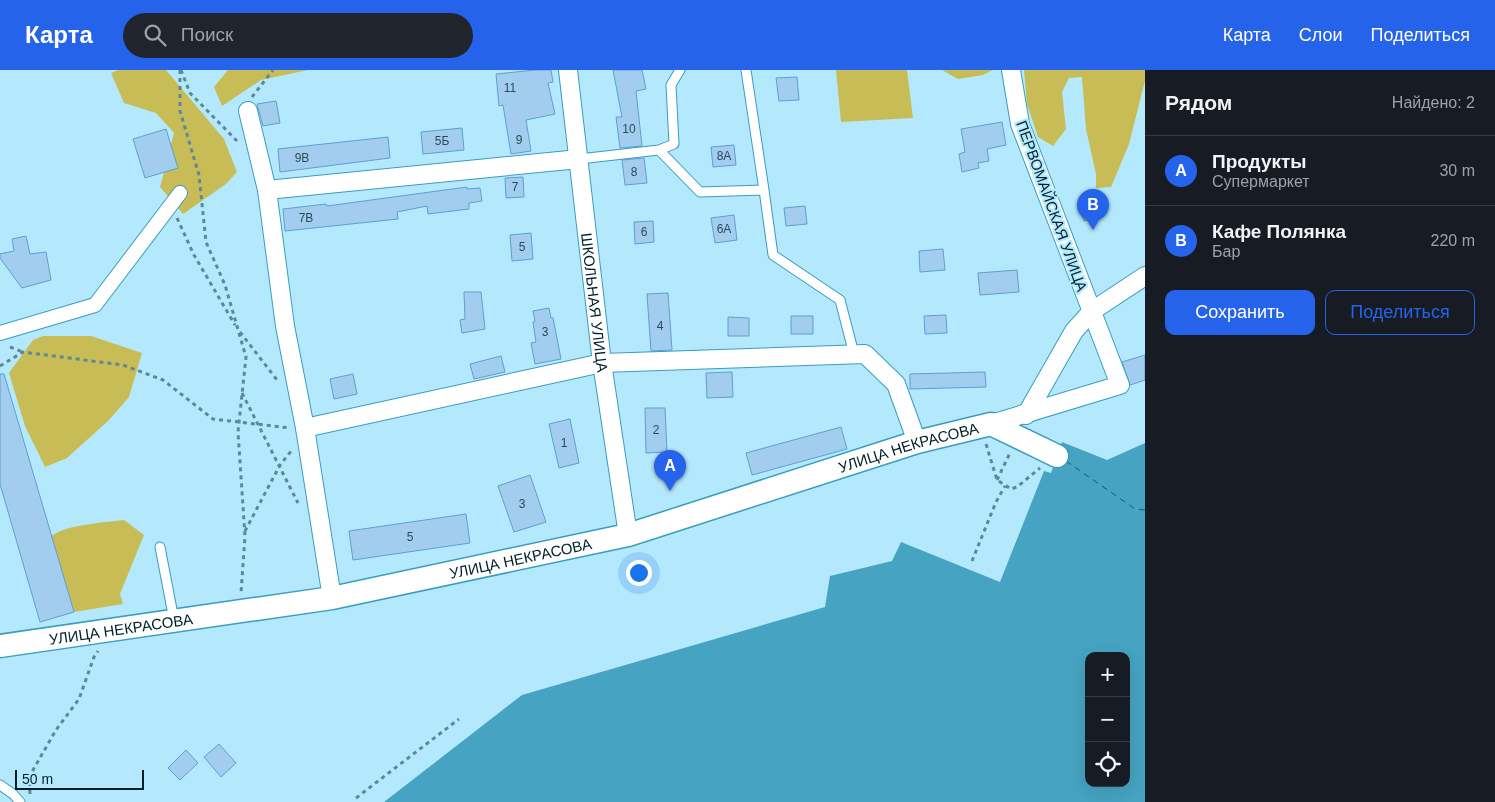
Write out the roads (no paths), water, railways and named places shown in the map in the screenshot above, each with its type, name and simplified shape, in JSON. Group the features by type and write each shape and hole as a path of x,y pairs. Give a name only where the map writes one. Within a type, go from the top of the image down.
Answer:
{"street":[{"name":"ШКОЛЬНАЯ УЛИЦА","path":"568,70 602,363 628,535"},
{"name":"ПЕРВОМАЙСКАЯ УЛИЦА","path":"1011,70 1020,124 1120,385 1026,414"},
{"path":"248,111 267,190 285,326 305,428 332,598"},
{"path":"267,190 579,159"},
{"path":"0,333 94,305 180,193"},
{"path":"1026,414 1074,331 1092,311 1145,276"},
{"path":"305,428 602,363 865,354 896,384 917,442"},
{"name":"УЛИЦА НЕКРАСОВА","path":"0,646 332,598 628,535 917,442 1026,414"},
{"path":"986,425 1049,461"}],"lane":[{"path":"579,159 659,150 674,144 671,85 680,70"},
{"path":"746,70 772,255 840,300 854,354"},
{"path":"659,150 700,192 764,190"},
{"path":"160,547 174,620"},
{"path":"0,785 13,794 20,802"}],"water":[{"path":"1062,442 1107,460 1145,443 1145,802 384,802 522,695 825,607 830,576 892,561 901,542 1000,582 1044,471 1051,473"}],"place":[{"name":"Кафе Полянка","path":"1093,230"},
{"name":"Продукты","path":"670,491"}]}
